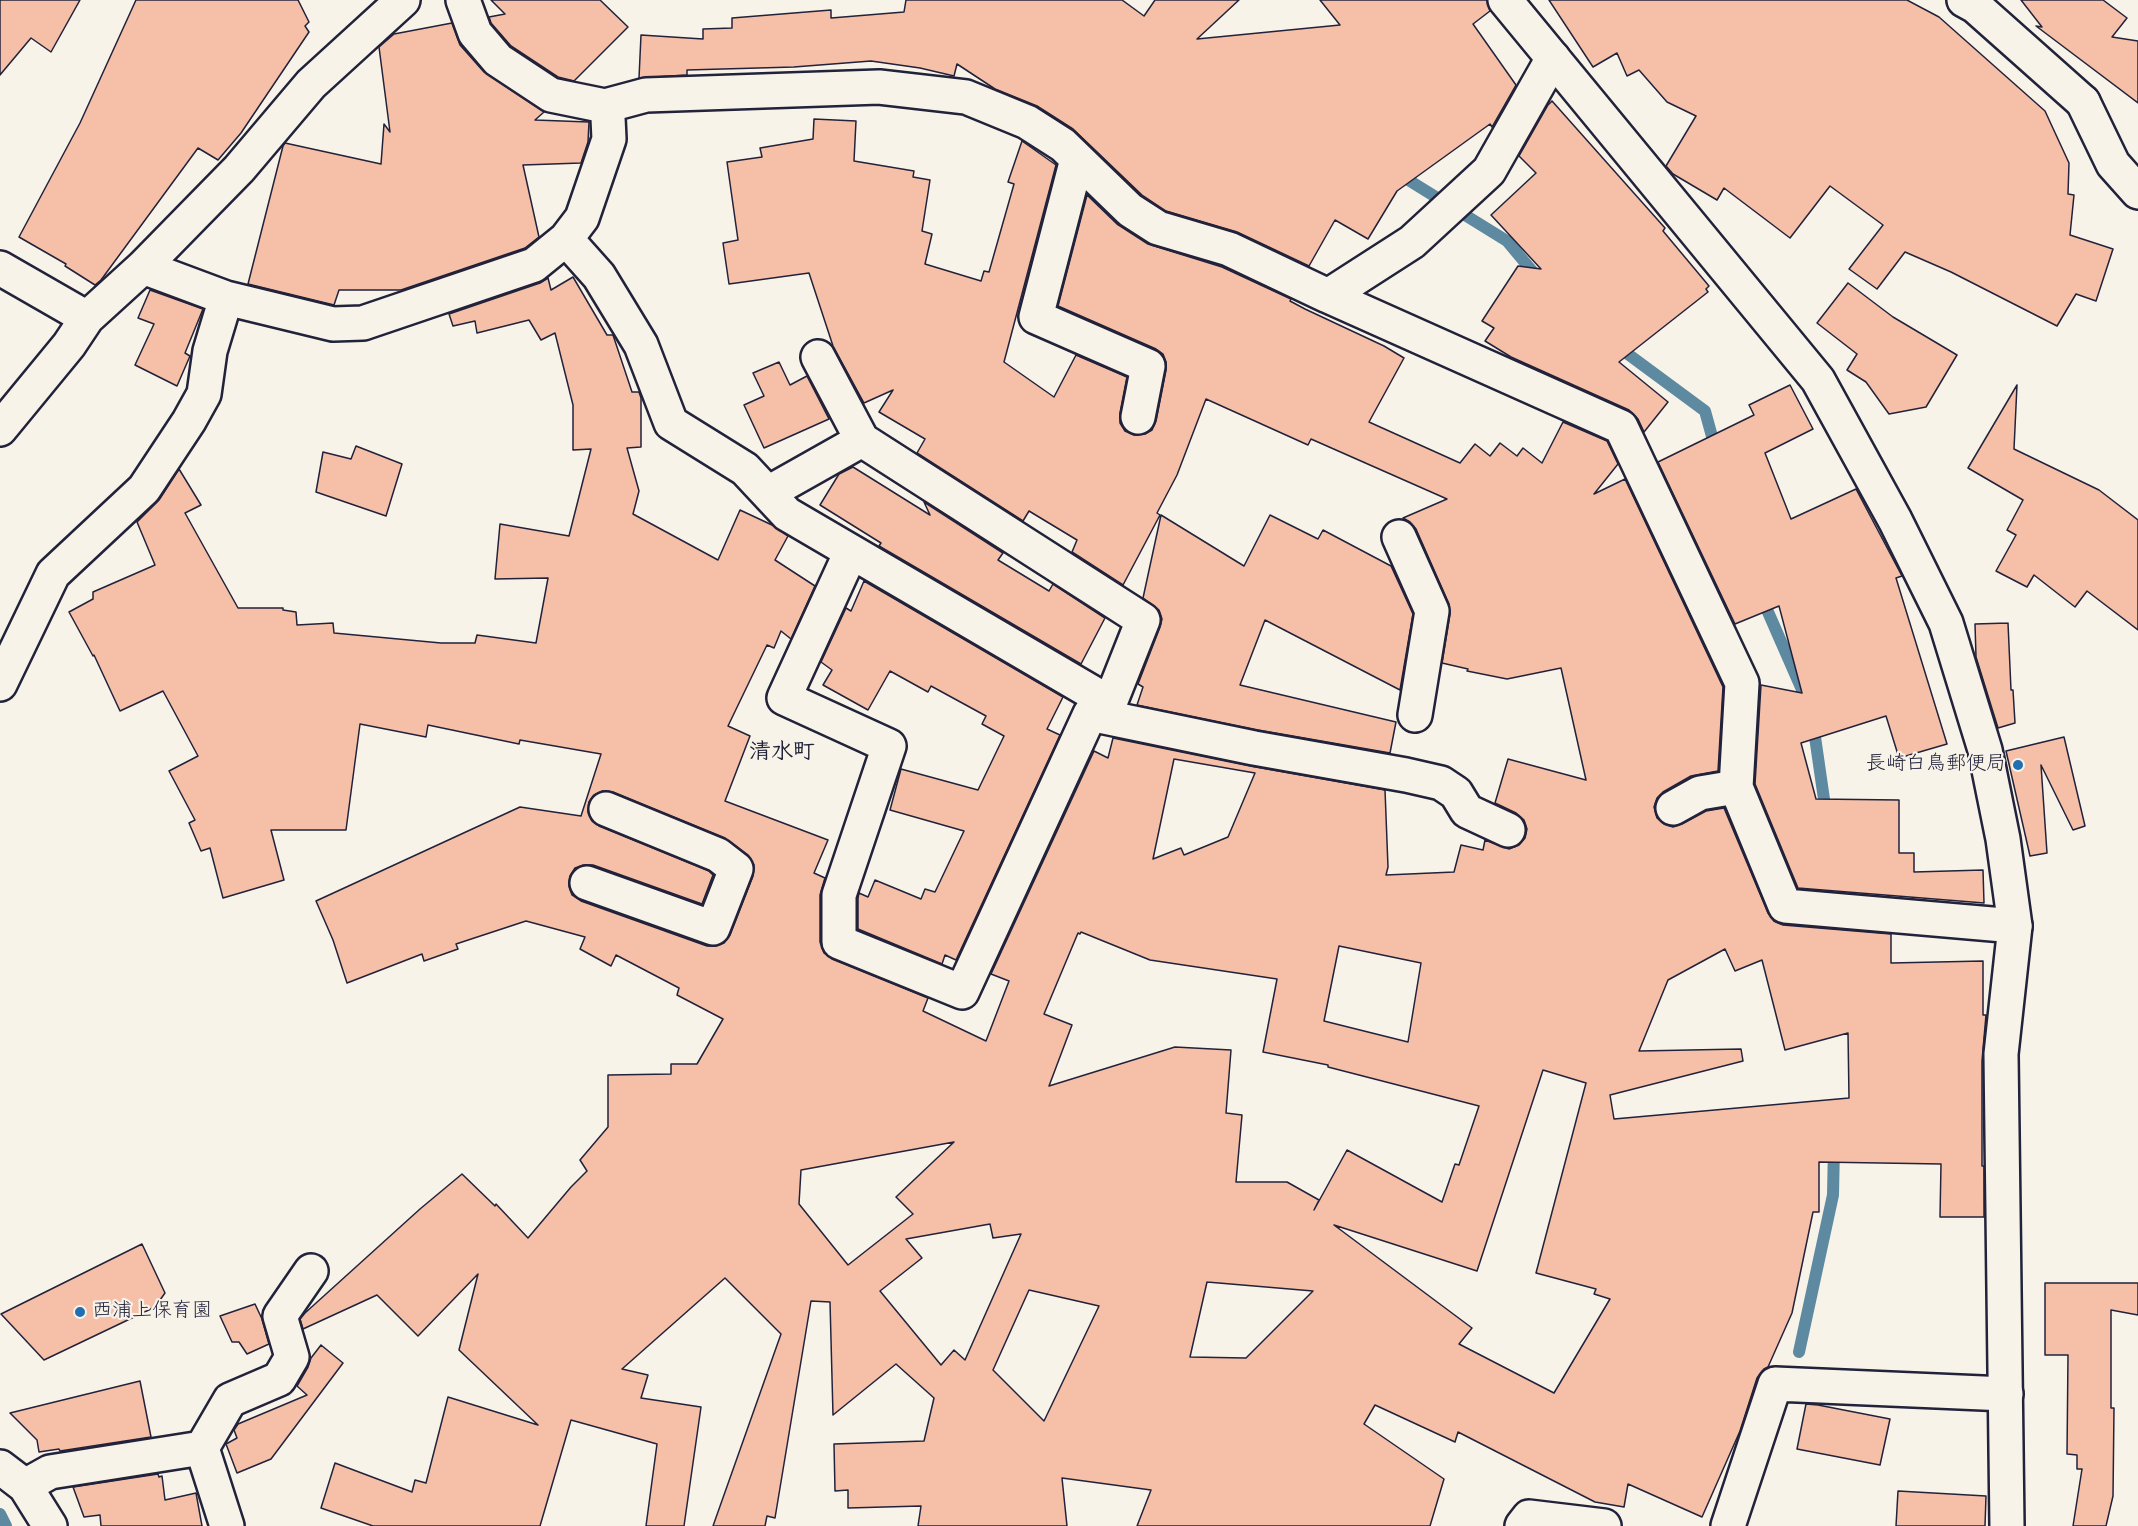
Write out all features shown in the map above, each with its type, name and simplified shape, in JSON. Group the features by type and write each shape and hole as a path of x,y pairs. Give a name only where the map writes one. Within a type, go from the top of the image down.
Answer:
{"street":[{"path":"0,429 69,345 87,318 143,267 240,169 310,84 403,0"},
{"path":"463,0 475,33 498,60 551,95 605,106 646,95 879,87 966,97 1027,122 1063,145 1130,210 1158,228 1229,249 1328,296 1621,427 1742,683 1736,787 1785,906 2015,926"},
{"path":"1505,0 1818,380 1895,520 1946,623 1985,750 2003,839 2015,926 2001,1054 2007,1526"},
{"path":"1974,2 2083,102 2114,165 2138,192"},
{"path":"1328,296 1412,242 1489,171 1553,58"},
{"path":"143,267 226,297 333,324 363,323 534,265 566,239 582,218 609,139 605,106"},
{"path":"1077,159 1036,317 1148,366 1138,417"},
{"path":"566,239 599,276 641,345 671,423 745,469 787,514 1100,709 1254,748 1442,783 1456,792 1467,811 1508,830"},
{"path":"0,268 87,318"},
{"path":"0,684 53,574 144,489 189,421 204,394 210,351 226,297"},
{"path":"818,357 862,440 1143,620 962,992 839,942 839,895 889,746 784,698 851,552"},
{"path":"768,493 862,440"},
{"path":"1399,537 1432,611 1416,715"},
{"path":"1672,808 1700,792 1736,787"},
{"path":"587,883 713,928 736,869 718,855 606,809"},
{"path":"227,1526 202,1448 231,1400 279,1379 292,1357 280,1316 311,1271"},
{"path":"1728,1526 1775,1384 2006,1394"},
{"path":"13,1476 202,1448"},
{"path":"13,1476 50,1526"},
{"path":"1522,1526 1529,1516 1604,1526"}],"building":[{"path":"0,0 80,0 51,52 31,38 0,75"},
{"path":"136,0 298,0 309,22 305,26 309,32 241,133 218,160 198,148 95,285 65,266 66,264 19,237 80,123"},
{"path":"491,0 600,0 628,27 574,81 558,77 511,46 491,23 489,17 505,14"},
{"path":"906,0 1122,0 1144,16 1155,0 1239,0 1197,39 1340,25 1320,0 1487,0 1490,11 1473,24 1516,85 1492,127 1490,124 1397,191 1368,239 1335,220 1309,266 1237,232 1166,211 1142,195 1073,129 1037,106 995,89 957,64 954,76 920,68 871,61 794,67 687,70 687,75 639,78 641,35 703,39 703,29 732,28 732,18 831,10 831,18 904,12"},
{"path":"1549,0 1907,0 1939,17 2045,111 2069,163 2068,194 2074,195 2070,235 2113,249 2096,301 2076,294 2057,326 1951,272 1905,252 1877,289 1849,269 1883,225 1830,186 1790,238 1724,188 1717,200 1673,174 1666,166 1696,116 1667,102 1639,70 1627,76 1617,53 1593,67"},
{"path":"2021,0 2103,0 2127,18 2112,37 2138,41 2138,103 2036,26 2042,27"},
{"path":"452,23 460,45 484,72 544,112 535,120 589,122 588,142 581,163 523,165 539,237 525,248 401,290 339,290 334,305 248,284 285,143 381,164 384,124 390,132 379,47 394,34"},
{"path":"1552,101 1665,228 1663,231 1709,286 1706,289 1708,292 1619,362 1668,402 1644,432 1638,419 1629,410 1511,357 1485,341 1494,328 1482,321 1518,266 1541,269 1491,215 1536,173 1519,156"},
{"path":"814,119 856,121 854,161 914,171 913,177 930,180 922,231 932,234 925,264 981,281 984,271 989,272 1014,184 1008,182 1022,141 1056,165 1004,362 1054,397 1076,355 1127,377 1120,423 1125,431 1134,435 1145,434 1152,430 1156,421 1166,370 1163,354 1058,306 1087,195 1117,224 1148,244 1222,267 1291,299 1290,301 1305,309 1384,346 1404,358 1369,422 1460,463 1475,444 1490,456 1500,443 1517,456 1523,448 1542,463 1563,422 1607,441 1618,464 1594,494 1625,479 1723,687 1718,771 1691,776 1663,792 1657,798 1654,807 1657,818 1673,827 1706,811 1724,808 1768,913 1774,921 1783,925 1891,934 1891,963 1983,961 1983,1015 1986,1015 1982,1061 1984,1217 1940,1217 1941,1164 1819,1162 1819,1212 1813,1212 1792,1313 1768,1367 1757,1378 1740,1431 1702,1517 1628,1484 1624,1507 1595,1502 1458,1432 1455,1442 1375,1405 1364,1424 1444,1479 1430,1526 1137,1526 1151,1490 1062,1478 1067,1526 918,1526 921,1506 848,1508 848,1490 835,1491 834,1444 924,1441 934,1398 896,1364 833,1415 830,1302 811,1301 775,1518 767,1516 765,1526 713,1526 781,1334 725,1278 622,1369 648,1375 641,1398 701,1407 684,1526 646,1526 657,1444 571,1420 540,1526 373,1526 321,1508 335,1463 412,1492 415,1480 426,1483 448,1397 538,1425 459,1350 478,1274 418,1336 377,1295 303,1329 300,1319 420,1209 462,1174 495,1206 496,1204 528,1238 587,1171 580,1160 608,1127 608,1075 671,1074 671,1064 697,1064 723,1019 677,995 679,988 616,955 611,966 580,949 585,937 526,921 456,944 458,949 424,961 422,954 347,983 333,940 316,901 520,807 581,816 601,754 520,740 519,744 428,725 426,737 360,724 346,830 271,830 284,880 223,898 210,848 201,851 189,823 195,820 169,771 198,756 163,691 120,711 94,655 69,612 93,599 93,592 155,565 137,522 159,500 179,469 201,505 185,513 238,608 283,608 283,610 296,612 297,625 333,623 334,633 441,643 475,643 477,635 536,643 548,578 495,579 500,524 569,536 591,449 573,450 573,405 555,333 541,340 529,320 477,333 475,321 453,326 449,314 540,283 548,278 551,290 573,277 607,335 613,335 632,392 639,392 641,398 641,447 627,448 639,491 633,514 718,560 740,510 772,525 788,536 775,560 815,586 791,639 781,631 774,648 767,645 728,726 750,736 725,801 828,840 814,873 825,878 820,895 820,942 824,953 832,959 928,998 923,1011 986,1041 1009,981 991,974 1094,751 1108,758 1113,738 1385,790 1388,867 1386,875 1454,872 1461,845 1483,850 1485,840 1509,849 1519,845 1525,838 1527,829 1524,820 1516,813 1495,803 1508,759 1586,780 1561,668 1507,679 1442,663 1450,614 1449,604 1416,529 1403,518 1447,499 1311,439 1308,445 1206,399 1177,475 1157,513 1160,515 1123,585 1072,552 1077,540 1029,511 1023,521 917,453 925,439 879,412 893,390 864,403 833,346 809,273 729,284 723,243 738,240 727,162 762,157 760,148 813,139","holes":["1174,759 1255,773 1228,837 1184,855 1181,848 1153,859","603,791 613,792 725,838 748,855 754,865 753,876 730,935 724,943 707,946 581,901 572,895 569,886 570,876 575,868 584,865 593,865 702,904 713,875 709,871 599,826 592,821 588,812 589,802 594,795","1081,932 1150,960 1277,979 1263,1052 1328,1065 1328,1067 1479,1106 1459,1165 1455,1164 1442,1202 1347,1150 1314,1210 1319,1200 1287,1182 1236,1182 1242,1115 1226,1113 1231,1050 1175,1047 1049,1086 1072,1025 1044,1014 1078,933","1339,946 1421,963 1408,1042 1324,1021","1725,949 1735,971 1762,960 1785,1050 1848,1033 1849,1098 1614,1119 1610,1095 1743,1061 1741,1049 1639,1051 1668,980","1543,1070 1586,1083 1536,1273 1596,1289 1594,1294 1610,1299 1554,1393 1459,1344 1472,1328 1334,1225 1477,1271","954,1142 896,1197 913,1214 848,1265 799,1204 801,1170","990,1224 993,1238 1021,1234 965,1360 954,1350 941,1365 880,1291 922,1258 906,1239","1207,1282 1313,1291 1246,1358 1190,1357","1029,1290 1099,1306 1044,1421 993,1370"]},
{"path":"1848,283 1893,317 1957,355 1926,407 1889,414 1866,382 1847,370 1857,354 1817,323"},
{"path":"150,290 203,309 185,353 190,356 177,386 135,365 154,324 138,318"},
{"path":"779,362 790,385 807,376 829,419 764,448 744,405 764,396 753,373"},
{"path":"1790,385 1813,429 1765,453 1791,519 1856,489 1902,576 1896,578 1947,744 1899,758 1886,716 1801,743 1816,799 1899,800 1899,853 1914,853 1914,872 1983,870 1984,903 1798,888 1755,784 1761,685 1802,693 1779,606 1735,624 1658,462 1754,415 1749,405"},
{"path":"2017,385 2014,449 2099,490 2138,520 2138,630 2087,591 2075,607 2034,575 2027,587 1996,571 2016,535 2007,530 2023,500 1968,468"},
{"path":"356,446 402,464 386,516 316,492 323,452 351,459"},
{"path":"853,467 930,515 924,502 1003,553 998,560 1049,591 1053,584 1105,618 1081,664 879,546 881,543 820,505 839,474"},
{"path":"1161,515 1244,566 1270,515 1318,539 1323,530 1391,566 1413,614 1400,690 1265,620 1240,685 1396,722 1390,753 1258,730 1137,705 1143,687 1138,684 1162,619 1159,610 1143,598"},
{"path":"864,581 1063,697 1047,729 1060,735 956,960 945,955 942,964 858,929 859,893 868,897 875,880 921,899 925,889 935,892 964,831 890,810 901,769 978,790 1004,736 982,724 986,716 931,686 928,692 890,671 868,710 823,685 832,670 821,662 846,608 851,611"},
{"path":"2008,623 2015,723 1998,728 1976,657 1975,624"},
{"path":"2064,737 2085,826 2073,830 2041,765 2047,853 2030,856 2006,751"},
{"path":"142,1244 165,1293 155,1307 44,1360 1,1314"},
{"path":"2045,1283 2138,1283 2138,1315 2111,1310 2111,1408 2114,1408 2113,1496 2106,1526 2073,1526 2082,1469 2077,1469 2077,1455 2067,1454 2068,1355 2045,1355"},
{"path":"255,1304 269,1344 247,1354 239,1342 232,1342 220,1316"},
{"path":"321,1345 343,1363 271,1459 237,1473 226,1444 237,1438 234,1430 238,1424 307,1395 297,1386 311,1358"},
{"path":"140,1381 151,1437 39,1452 37,1440 10,1413"},
{"path":"1806,1404 1890,1419 1880,1465 1797,1449"},
{"path":"158,1474 159,1477 162,1476 165,1500 196,1493 202,1526 101,1526 100,1515 84,1517 73,1487"},
{"path":"1898,1491 1986,1496 1985,1526 1896,1526"}],"waterway":[{"path":"1397,173 1507,241 1538,278"},
{"path":"1617,346 1705,411 1716,451"},
{"path":"1761,596 1807,701"},
{"path":"1813,723 1826,813"},
{"path":"1799,1352 1833,1195 1834,1146"},
{"path":"0,1514 6,1526"}],"place":[{"name":"長崎白鳥郵便局","path":"2018,765"},
{"name":"西浦上保育園","path":"80,1312"}],"district":[{"name":"清水町","path":"782,753"}]}
